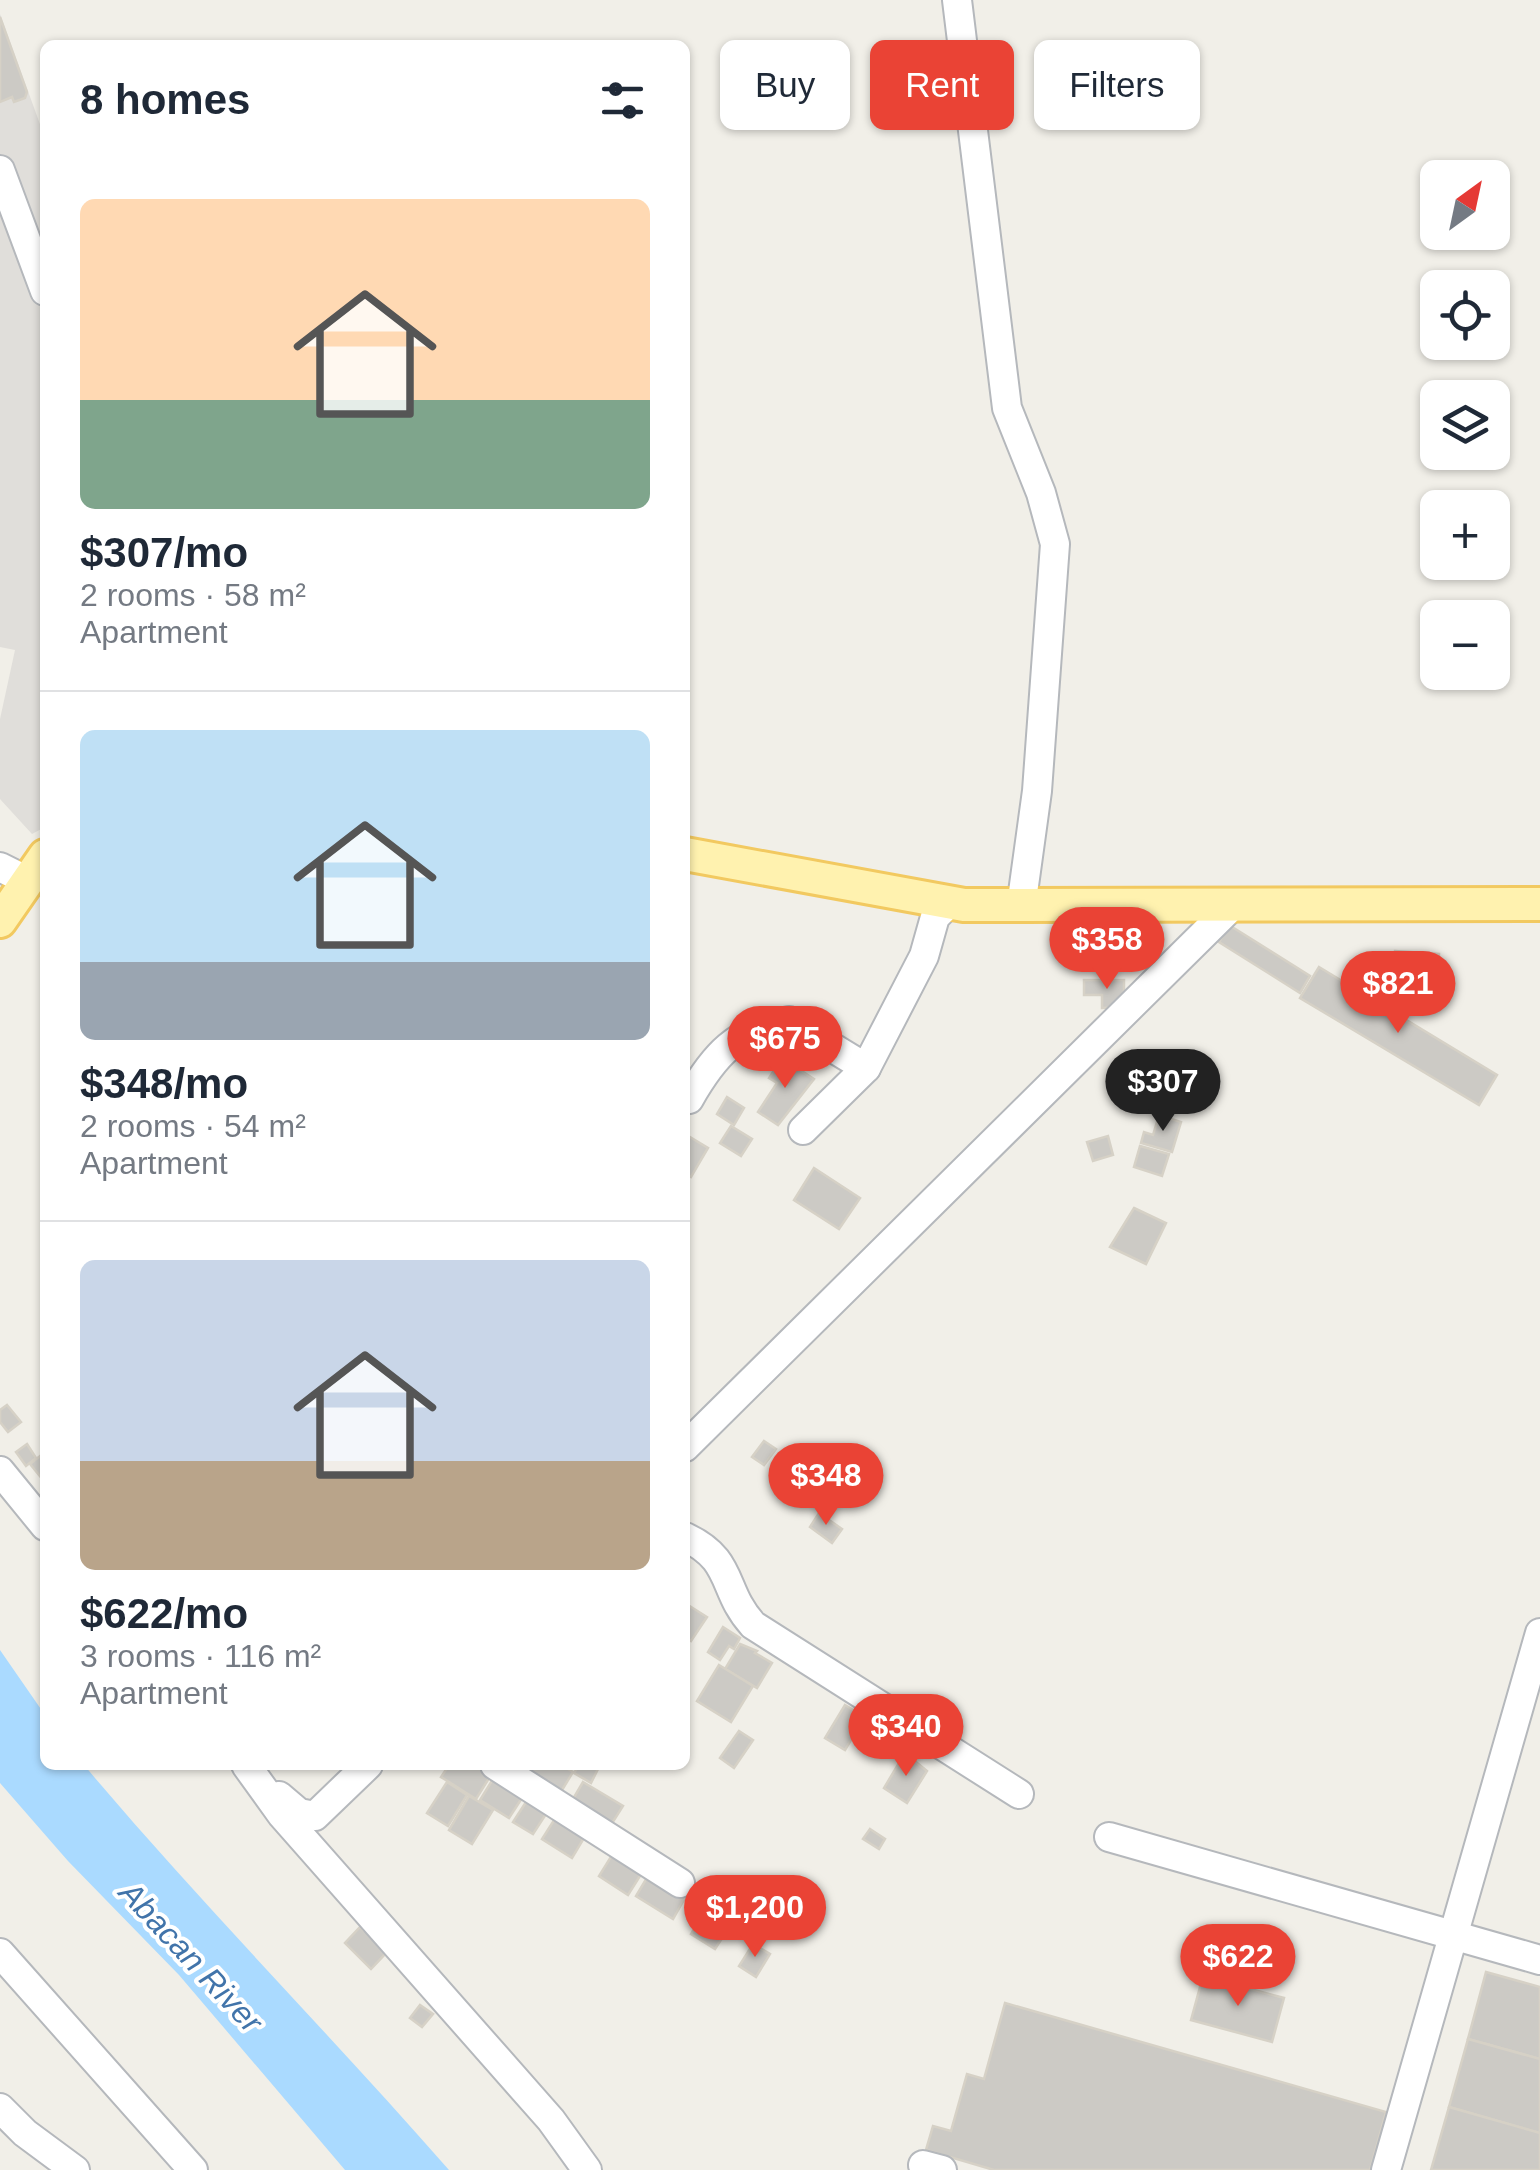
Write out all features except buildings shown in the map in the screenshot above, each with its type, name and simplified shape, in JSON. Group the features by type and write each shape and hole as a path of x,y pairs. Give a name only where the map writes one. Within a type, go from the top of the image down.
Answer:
{"main road":[{"path":"690,855 950,902 1020,906 1540,904"},
{"path":"0,921 24,868"}],"street":[{"path":"957,0 1007,408 1041,493 1055,544 1037,791 1020,906"},
{"path":"0,170 40,278"},
{"path":"804,1130 866,1068 924,956 935,918 950,902"},
{"path":"690,1443 1232,906"},
{"path":"690,1097 720,1051 789,1021 866,1068"},
{"path":"0,1471 40,1520"},
{"path":"690,1540 714,1554 743,1614 753,1625 1020,1794"},
{"path":"1386,2170 1540,1633"},
{"path":"250,1770 282,1814 551,2120 587,2170"},
{"path":"251,1770 299,1813 314,1816 363,1770"},
{"path":"503,1770 680,1883"},
{"path":"1109,1837 1540,1960"},
{"path":"0,1953 192,2170"},
{"path":"0,2108 75,2170"}],"shaded area":[{"path":"0,14 40,124 40,830 32,834 0,799 0,719 15,650 0,647"}],"water":[{"name":"Abacan River","path":"0,1650 40,1708 40,1770 88,1770 449,2170 345,2170 179,1975 68,1861 0,1783"}]}
